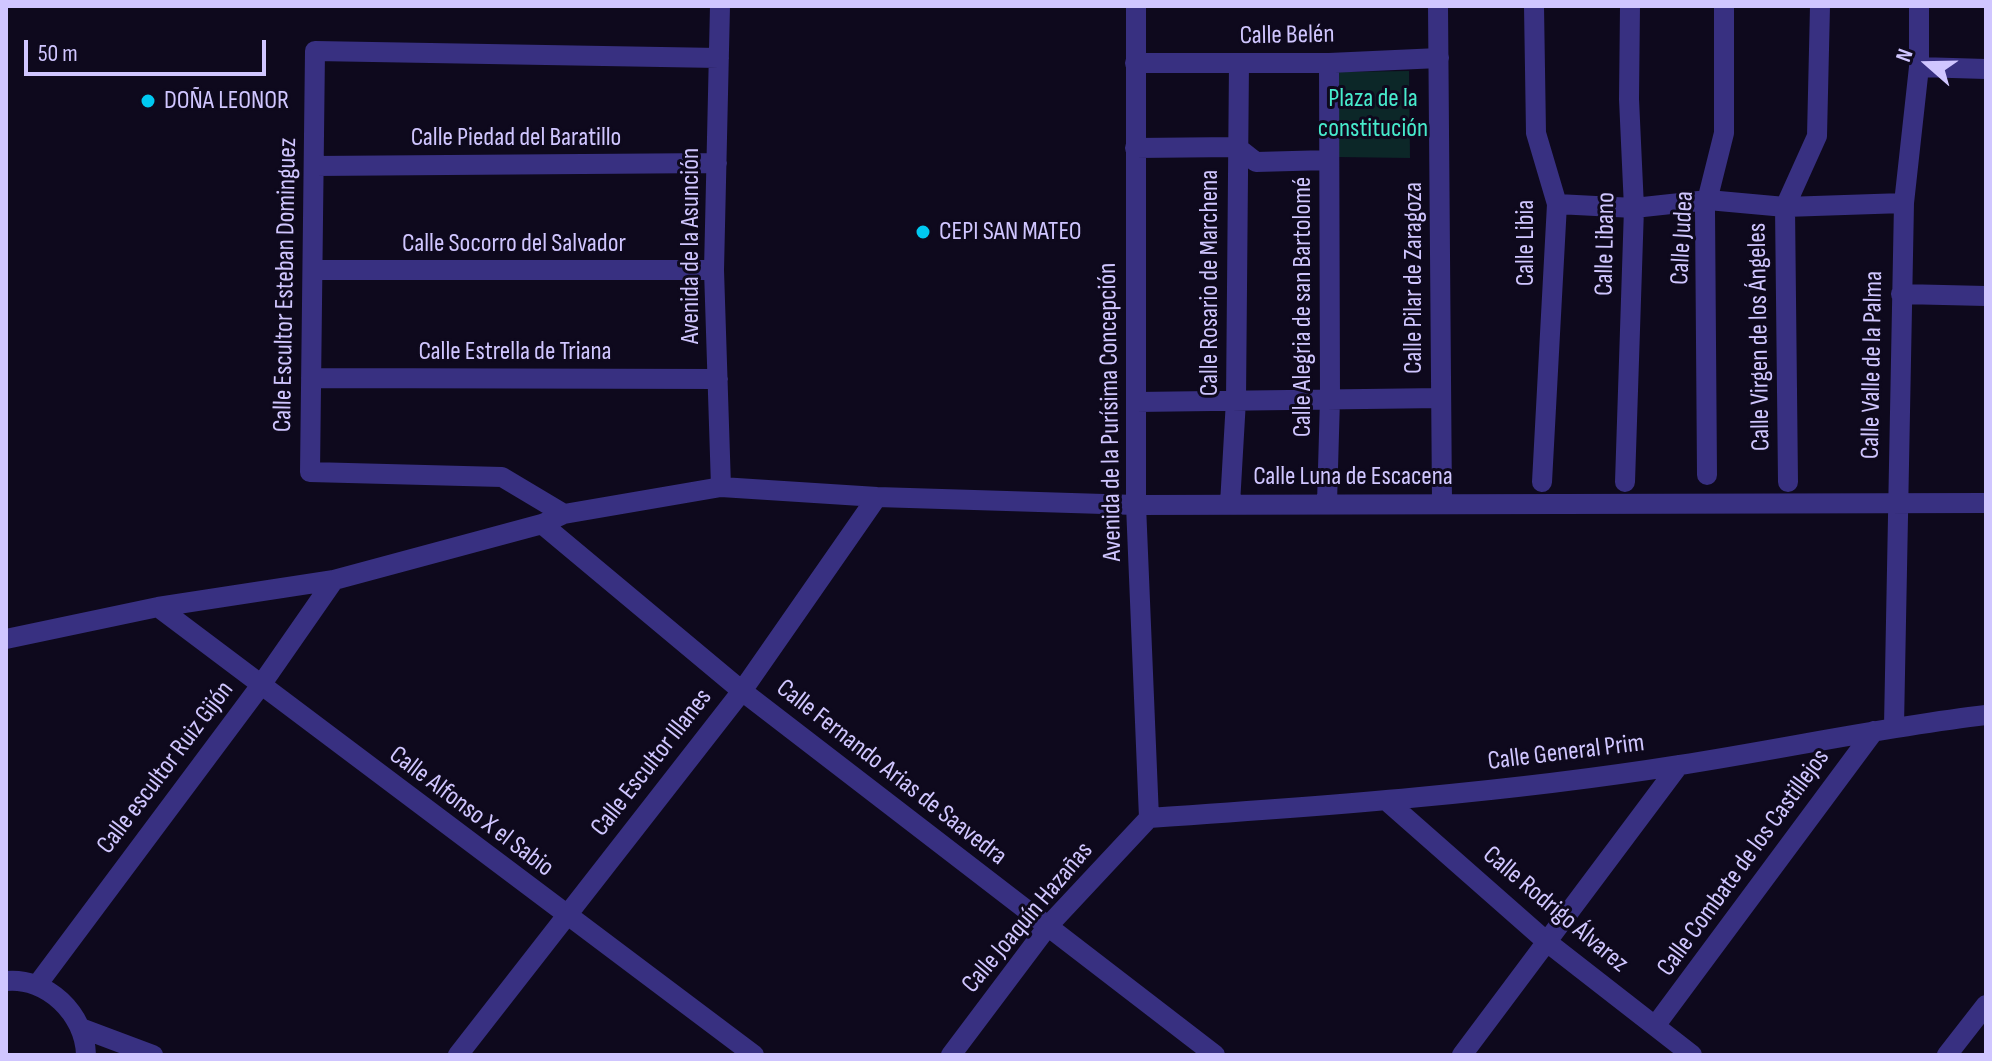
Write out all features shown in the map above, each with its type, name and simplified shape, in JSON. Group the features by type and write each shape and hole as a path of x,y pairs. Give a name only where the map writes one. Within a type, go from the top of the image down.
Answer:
{"street":[{"name":"Avenida de la Asunción","path":"720,6 714,270 721,487"},
{"name":"Avenida de la Purísima Concepción","path":"1136,6 1136,505 1149,818"},
{"name":"Calle Pilar de Zaragoza","path":"1438,6 1442,502"},
{"name":"Calle Libia","path":"1534,6 1536,133 1557,204 1542,482"},
{"name":"Calle Libano","path":"1625,482 1634,208 1629,99 1630,6"},
{"name":"Calle Judea","path":"1707,475 1708,200 1724,133 1724,6"},
{"name":"Calle Virgen de los Ángeles","path":"1788,482 1785,207 1817,136 1820,6"},
{"name":"Calle Valle de la Palma","path":"1894,726 1904,203 1919,67 1919,6"},
{"name":"Calle Escultor Esteban Dominguez","path":"564,514 502,477 310,472 315,51 719,58"},
{"name":"Calle Belén","path":"1135,63 1329,63 1439,58"},
{"name":"Calle Rosario de Marchena","path":"1230,504 1236,400 1239,63"},
{"name":"Calle Alegria de san Bartolomé","path":"1327,503 1330,399 1329,63"},
{"path":"1919,67 1986,69"},
{"path":"1135,148 1237,147 1256,162 1329,160"},
{"name":"Calle Piedad del Baratillo","path":"314,166 717,163"},
{"path":"1557,204 1634,208 1708,200 1785,207 1904,203"},
{"name":"Calle Socorro del Salvador","path":"314,270 714,270"},
{"path":"1901,294 1986,296"},
{"name":"Calle Estrella de Triana","path":"311,378 718,379"},
{"path":"1136,402 1441,398"},
{"name":"Calle Luna de Escacena","path":"6,639 158,607 334,580 542,524 564,514 721,487 877,497 1136,505 1986,503"},
{"name":"Calle Escultor Illanes","path":"458,1055 742,691 877,497"},
{"name":"Calle Fernando Arias de Saavedra","path":"542,524 742,691 1215,1055"},
{"name":"Calle escultor Ruiz Gijón","path":"37,985 261,685 334,580"},
{"name":"Calle Alfonso X el Sabio","path":"158,607 565,916 754,1055"},
{"name":"Calle General Prim","path":"1149,818 1388,802 1679,765 1894,726 1986,715"},
{"name":"Calle Combate de los Castillejos","path":"1655,1026 1874,731"},
{"path":"1462,1055 1679,765"},
{"name":"Calle Rodrigo Álvarez","path":"1388,802 1547,942 1692,1055"},
{"name":"Calle Joaquín Hazañas","path":"951,1055 1048,926 1149,818"},
{"path":"6,981 37,985 70,1010 81,1028 86,1055"},
{"path":"1947,1055 1986,1005"},
{"path":"81,1028 153,1055"}],"green space":[{"name":"Plaza de la constitución","path":"1409,71 1410,158 1338,157 1335,72"}],"place":[{"name":"DOÑA LEONOR","path":"148,101"},
{"name":"CEPI SAN MATEO","path":"923,232"}]}
